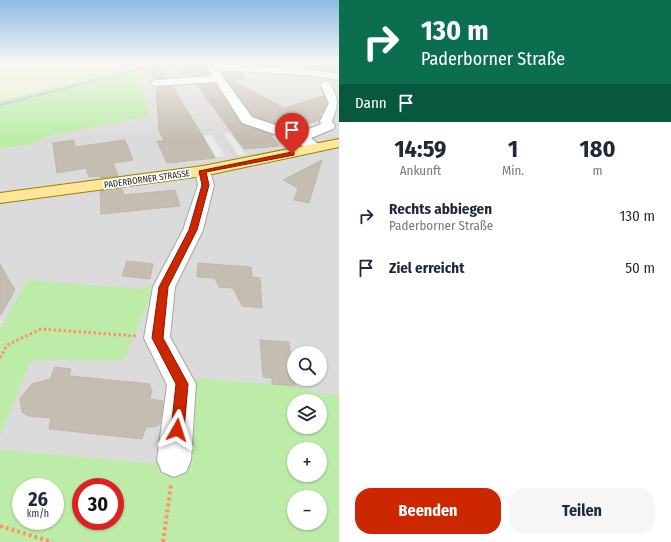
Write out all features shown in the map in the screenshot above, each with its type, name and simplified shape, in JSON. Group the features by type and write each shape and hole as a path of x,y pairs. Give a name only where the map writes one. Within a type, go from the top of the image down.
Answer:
{"main road":[{"name":"PADERBORNER STRASSE","path":"0,198 203,171 339,143"}],"street":[{"path":"225,88 248,120 300,138 316,148"},
{"path":"300,138 328,126 326,121 335,103 327,88"},
{"path":"174,460 182,384 157,338 164,287 193,230 206,185 203,171"}],"path":[{"path":"0,358 7,345 40,329 157,338"},
{"path":"163,542 174,460"},
{"path":"0,526 52,542"}],"shaded area":[{"path":"142,88 339,88 339,542 0,542 0,325 2,321 0,321 0,149 29,145 44,137 149,116"},
{"path":"223,133 230,133 246,155 238,155"},
{"path":"203,135 212,135 225,156 216,157"}],"green space":[{"path":"0,88 51,88 0,101"},
{"path":"51,88 143,88 149,116 44,137 29,145 0,149 0,101"},
{"path":"28,280 142,289 156,283 124,360 31,360 0,436 0,328"},
{"path":"182,377 295,386 318,393 339,395 339,542 0,542 0,450 174,465"}],"building":[{"path":"156,88 173,88 215,158 167,163 157,141 164,141 159,130"},
{"path":"199,88 218,88 241,124 273,135 271,136 279,146 244,149"},
{"path":"233,88 247,88 284,108 324,96 327,103 322,113 318,115 321,116 319,120 292,129 253,116"},
{"path":"74,140 75,147 125,140 133,160 113,163 118,176 100,178 100,176 89,177 86,168 57,173 53,143"},
{"path":"322,160 309,203 294,200 298,188 283,180"},
{"path":"122,188 124,195 175,190 180,206 101,214 100,191"},
{"path":"127,261 153,264 150,279 122,276"},
{"path":"198,263 251,267 252,277 260,278 262,308 242,306 233,288 219,287 215,278 197,277"},
{"path":"0,264 15,290 0,316"},
{"path":"260,340 289,342 290,346 287,346 287,385 272,384 272,378 263,377"},
{"path":"55,367 71,369 69,376 150,384 150,389 152,389 150,399 163,401 160,424 155,427 146,427 142,439 49,429 51,418 28,416 22,412 20,398 32,384 50,379"}],"waterway":[{"path":"0,105 65,88"}],"route":[{"path":"177,430 182,384 157,338 164,287 193,230 206,185 203,171 292,154"}]}
